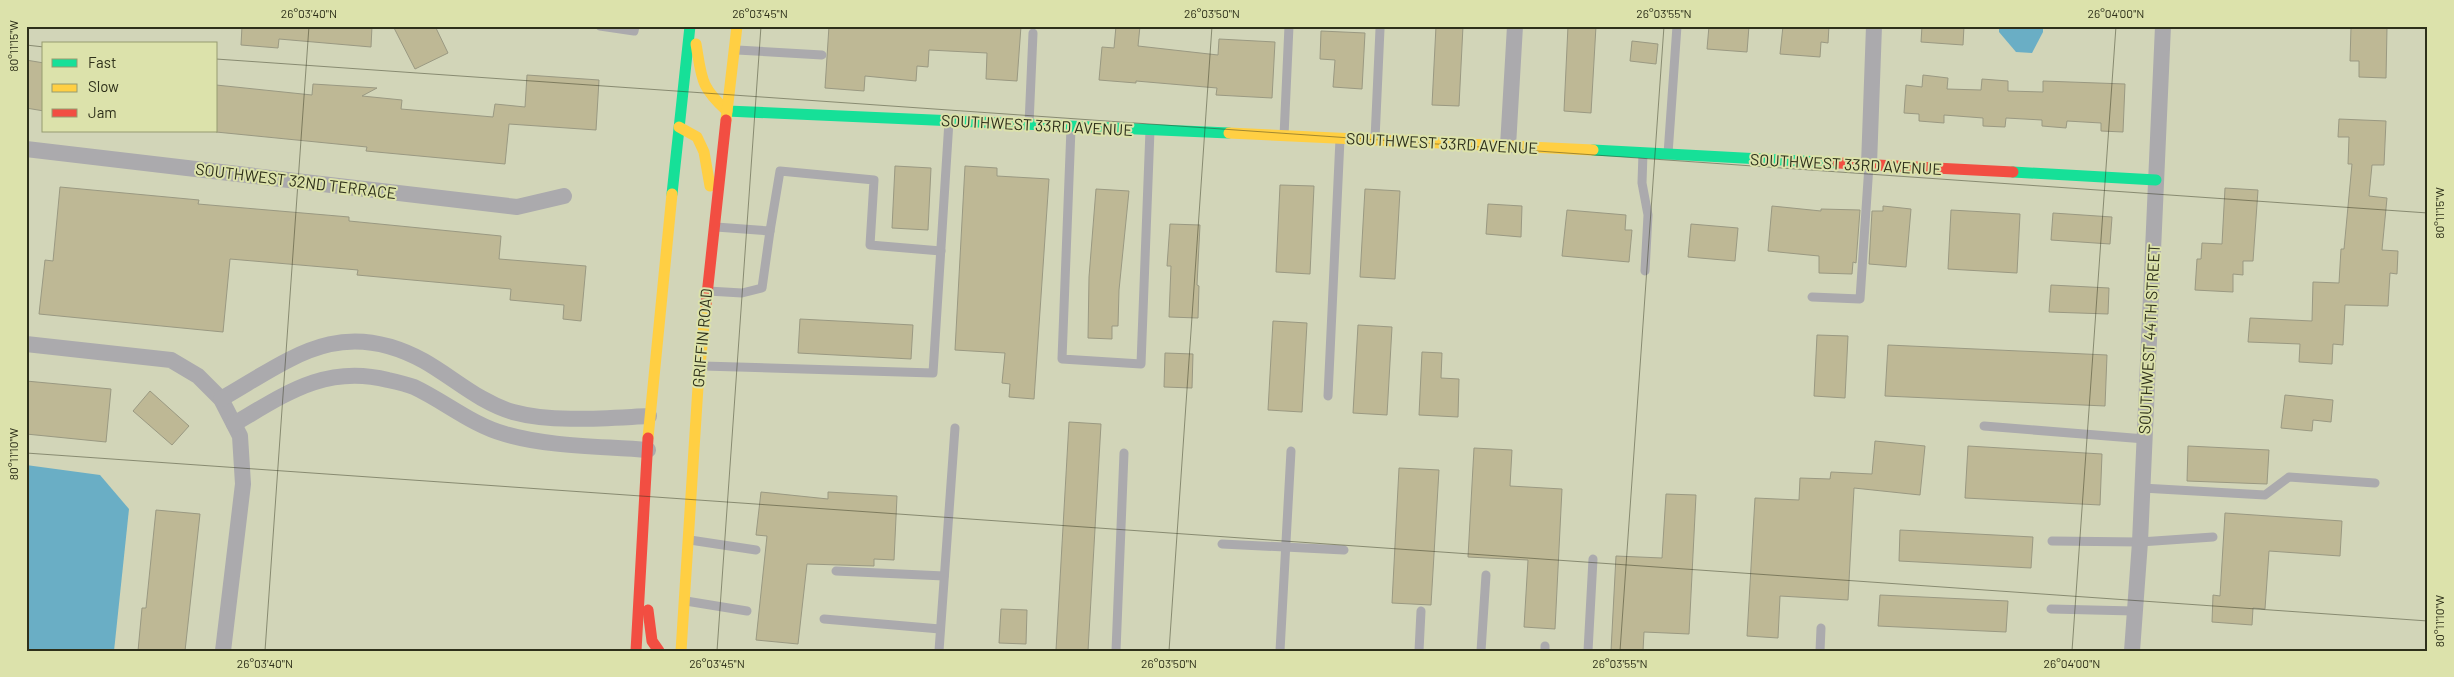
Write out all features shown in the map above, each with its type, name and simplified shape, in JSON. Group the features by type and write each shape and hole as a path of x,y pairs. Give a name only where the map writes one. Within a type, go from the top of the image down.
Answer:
{"main road":[{"path":"691,26 702,79 709,94 727,111"},
{"path":"636,651 649,416 691,26"},
{"name":"GRIFFIN ROAD","path":"680,651 700,366 713,227 737,26"},
{"name":"SOUTHWEST 33RD AVENUE","path":"727,111 1508,146 2156,180"},
{"path":"679,127 696,137 704,152 715,211"},
{"path":"641,565 652,641 659,651"}],"street":[{"path":"1508,146 1515,26"},
{"path":"1869,165 1874,26"},
{"name":"SOUTHWEST 44TH STREET","path":"2132,651 2140,542 2163,26"},
{"name":"SOUTHWEST 32ND TERRACE","path":"26,150 517,207 564,196"},
{"path":"220,400 289,358 313,348 348,340 380,344 424,362 488,402 513,412 544,416 608,418 649,416"},
{"path":"26,344 171,360 198,376 220,400 240,436 243,484 223,651"},
{"path":"234,424 292,389 322,378 358,375 413,386 470,418 504,434 544,441 648,450"}],"lane":[{"path":"600,26 634,31 635,26"},
{"path":"1284,136 1289,26"},
{"path":"1668,154 1677,26"},
{"path":"1375,140 1380,29"},
{"path":"1029,125 1033,33"},
{"path":"734,50 822,55"},
{"path":"700,366 933,373 949,121"},
{"path":"1071,127 1062,359 1141,364 1150,130"},
{"path":"1328,396 1340,138"},
{"path":"1643,153 1642,182 1648,215 1645,272"},
{"path":"1812,298 1860,299 1869,165"},
{"path":"707,291 742,293 762,288 780,171 874,180 870,245 941,251"},
{"path":"713,227 770,231"},
{"path":"1984,426 2144,439"},
{"path":"939,651 955,428"},
{"path":"1280,651 1291,451"},
{"path":"1116,651 1124,453"},
{"path":"2142,488 2265,495 2289,477 2375,483"},
{"path":"2052,541 2140,542 2213,537"},
{"path":"688,539 756,550"},
{"path":"1222,544 1344,550"},
{"path":"1588,651 1593,559"},
{"path":"836,571 944,576"},
{"path":"1481,651 1486,575"},
{"path":"684,601 747,610"},
{"path":"2051,609 2134,611"},
{"path":"1419,651 1421,611"},
{"path":"824,620 940,629"},
{"path":"1820,651 1821,628"}],"water":[{"path":"1999,26 2043,26 2043,32 2032,53 2016,52 1999,32"},
{"path":"26,465 100,475 129,509 114,651 26,651"}],"building":[{"path":"242,26 372,26 371,47 279,39 278,48 241,45"},
{"path":"393,26 435,26 448,53 415,69"},
{"path":"829,26 1021,26 1017,81 986,79 987,53 929,50 928,67 917,66 916,81 865,76 864,91 825,88"},
{"path":"1116,26 1140,26 1138,46 1218,55 1219,39 1275,42 1272,98 1216,95 1217,88 1136,81 1136,83 1099,80 1102,47 1114,48"},
{"path":"1436,26 1463,26 1459,106 1432,105"},
{"path":"1568,26 1596,26 1591,113 1564,111"},
{"path":"1709,26 1749,26 1747,52 1707,49"},
{"path":"1783,26 1829,26 1828,43 1821,42 1820,57 1780,54"},
{"path":"1922,26 1964,26 1963,45 1921,42"},
{"path":"2351,27 2387,28 2386,78 2359,77 2359,61 2350,61"},
{"path":"1321,31 1365,33 1362,89 1333,87 1335,60 1320,59"},
{"path":"1632,41 1658,44 1656,64 1630,61"},
{"path":"26,60 42,63 42,111 26,108"},
{"path":"527,75 599,80 596,130 509,124 505,164 366,151 367,147 216,132 218,132 218,85 312,95 313,84 377,88 362,96 402,100 401,109 493,117 495,104 525,107"},
{"path":"1923,75 1948,78 1947,89 1981,90 1982,79 2008,81 2008,91 2043,92 2043,81 2125,84 2123,132 2101,131 2101,123 2067,121 2066,128 2042,126 2042,120 2006,118 2005,127 1983,126 1983,118 1944,115 1944,123 1919,121 1919,114 1904,113 1906,85 1922,87"},
{"path":"2339,119 2386,121 2384,165 2372,165 2369,196 2387,198 2382,250 2398,251 2397,274 2390,273 2388,306 2345,305 2343,345 2333,344 2332,364 2299,362 2300,344 2248,342 2250,318 2312,321 2313,282 2339,283 2341,249 2344,249 2352,164 2348,164 2349,137 2338,137"},
{"path":"895,166 931,168 928,230 892,228"},
{"path":"965,166 997,168 997,176 1049,179 1034,399 1009,397 1010,384 1002,383 1005,353 955,350"},
{"path":"1280,185 1314,186 1310,274 1276,272"},
{"path":"60,187 199,200 198,204 349,217 349,221 501,236 499,259 586,266 581,321 563,319 564,305 510,300 511,289 357,275 358,270 230,259 223,332 39,314 45,260 53,261"},
{"path":"2225,188 2258,190 2253,261 2243,261 2243,275 2233,274 2233,292 2195,290 2197,259 2201,259 2202,243 2222,244"},
{"path":"1096,189 1129,191 1119,290 1118,326 1112,326 1112,339 1088,338 1089,277"},
{"path":"1365,189 1400,191 1395,279 1360,277"},
{"path":"1488,204 1522,206 1521,237 1486,234"},
{"path":"1772,206 1821,211 1821,209 1860,210 1856,263 1853,262 1852,274 1819,273 1819,256 1768,251"},
{"path":"1883,206 1911,209 1906,267 1869,264 1872,211 1883,211"},
{"path":"1567,210 1626,215 1625,230 1632,230 1629,262 1562,256"},
{"path":"1951,210 2020,214 2017,273 1948,269"},
{"path":"2053,213 2112,217 2110,244 2051,240"},
{"path":"1170,224 1200,225 1197,285 1199,286 1198,318 1169,317 1171,266 1167,266"},
{"path":"1691,224 1738,228 1735,261 1688,257"},
{"path":"2051,285 2109,288 2108,314 2049,312"},
{"path":"800,319 913,325 911,359 798,353"},
{"path":"1273,321 1307,323 1302,412 1268,410"},
{"path":"1358,325 1392,327 1387,415 1353,413"},
{"path":"1817,335 1848,336 1845,398 1814,396"},
{"path":"1888,345 2107,355 2105,406 1885,396"},
{"path":"1422,352 1442,353 1441,378 1459,379 1458,417 1419,415"},
{"path":"1165,353 1193,354 1192,388 1164,387"},
{"path":"26,381 111,389 106,442 26,434"},
{"path":"150,391 189,426 172,445 133,411"},
{"path":"2285,395 2333,400 2331,422 2313,420 2312,431 2281,428"},
{"path":"1069,422 1101,424 1088,651 1056,650"},
{"path":"1875,441 1925,446 1920,495 1854,488 1848,600 1780,596 1778,638 1747,636 1755,498 1799,500 1800,478 1830,479 1831,472 1872,474"},
{"path":"1968,446 2102,454 2100,505 1965,498"},
{"path":"2188,446 2269,450 2267,484 2187,481"},
{"path":"1474,448 1512,450 1510,486 1562,489 1555,629 1524,627 1528,560 1468,557"},
{"path":"1399,468 1439,470 1431,605 1392,603"},
{"path":"761,492 828,499 828,492 897,496 894,560 874,559 874,566 807,564 798,644 756,640 767,536 756,535"},
{"path":"1666,494 1696,495 1689,634 1644,632 1643,651 1611,651 1616,556 1662,558"},
{"path":"156,510 200,514 185,651 138,651 142,608 146,608"},
{"path":"2225,513 2342,521 2340,556 2269,551 2265,609 2253,608 2252,625 2212,622 2213,595 2220,596"},
{"path":"1900,530 2033,537 2031,568 1899,561"},
{"path":"1880,595 2008,601 2006,632 1878,626"},
{"path":"1001,609 1027,610 1026,644 999,643"}],"traffic: fast":[{"path":"672,194 690,26"},
{"path":"727,111 1229,133"},
{"path":"1593,150 1838,163"},
{"path":"2013,172 2156,180"}],"traffic: slow":[{"path":"726,120 737,26"},
{"path":"696,44 701,74 707,88 727,111"},
{"path":"679,127 697,137 704,152 710,186"},
{"path":"1229,133 1593,150"},
{"path":"648,438 672,194"},
{"path":"681,651 698,387 706,304"}],"traffic: jam":[{"path":"706,304 726,120"},
{"path":"1838,163 2013,172"},
{"path":"636,651 648,438"},
{"path":"648,610 652,641 659,651"}]}
